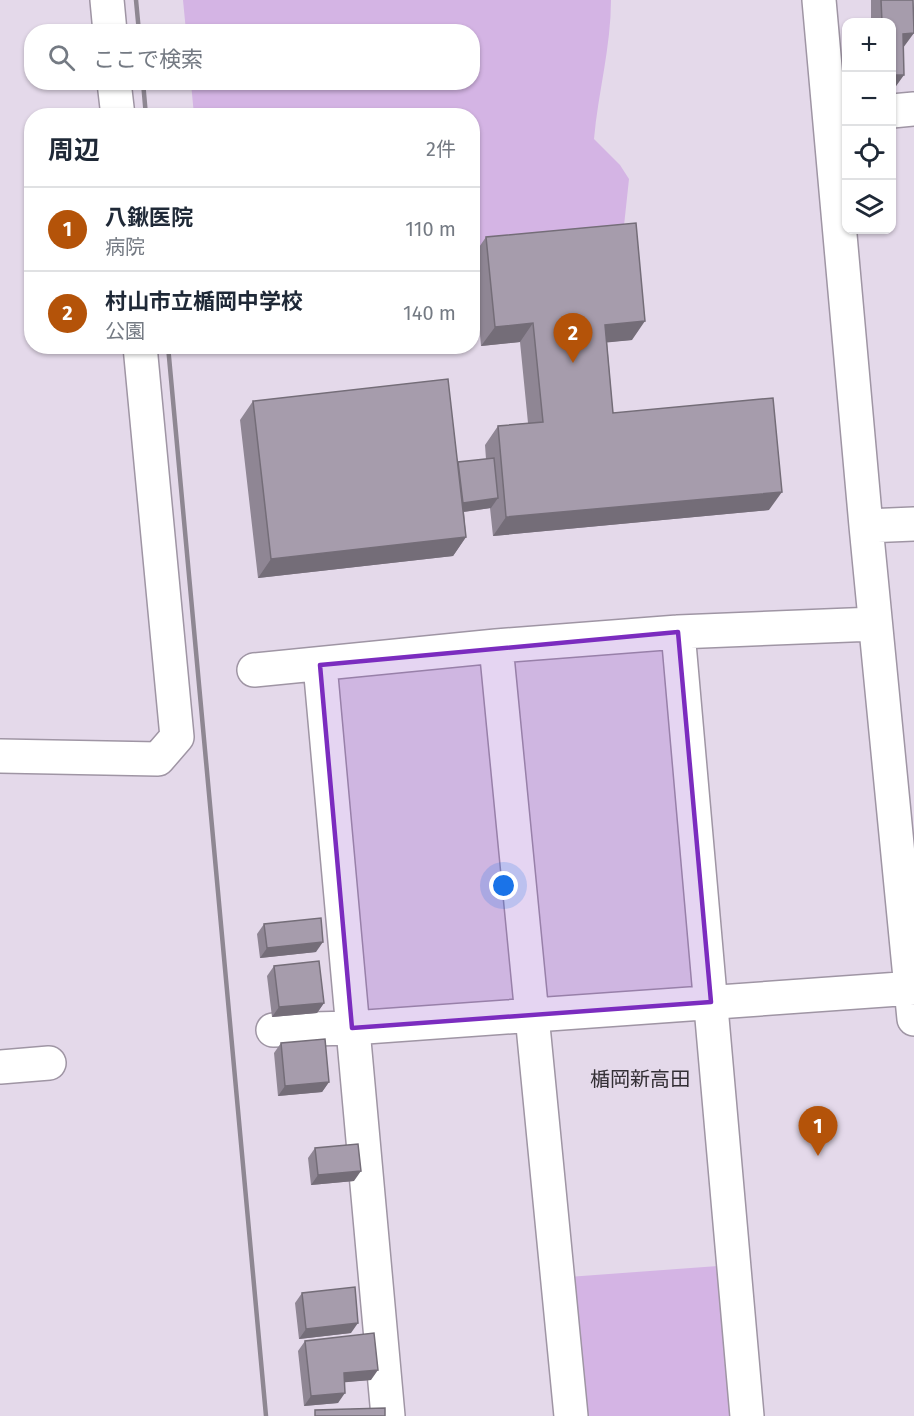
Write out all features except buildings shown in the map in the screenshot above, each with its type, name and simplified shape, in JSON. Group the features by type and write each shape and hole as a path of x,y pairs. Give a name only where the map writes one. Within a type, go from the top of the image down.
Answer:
{"street":[{"path":"106,0 109,24"},
{"path":"273,1030 352,1028 711,1002 913,999 866,526 838,114 819,0"},
{"path":"115,90 117,108"},
{"path":"896,111 914,109"},
{"path":"0,756 158,759 177,737 141,354"},
{"path":"866,526 914,524"},
{"path":"254,670 496,646 678,632 875,624"},
{"path":"678,632 747,1416"},
{"path":"496,646 571,1416"},
{"path":"320,665 388,1416"},
{"path":"0,1067 49,1063"}],"highlighted area":[{"path":"678,632 711,1002 352,1028 320,665"}],"shaded area":[{"path":"183,0 611,0 609,35 594,139 620,165 629,179 623,235 480,246 480,108 193,108 192,90 480,90 480,24 185,24"},
{"path":"718,1266 731,1416 581,1416 568,1277"}],"railway":[{"path":"136,0 138,24"},
{"path":"144,90 145,108"},
{"path":"169,354 266,1416"}],"place":[{"name":"村山市立楯岡中学校","path":"573,363"},
{"name":"八鍬医院","path":"818,1156"}],"district":[{"name":"楯岡新高田","path":"640,1079"}]}
